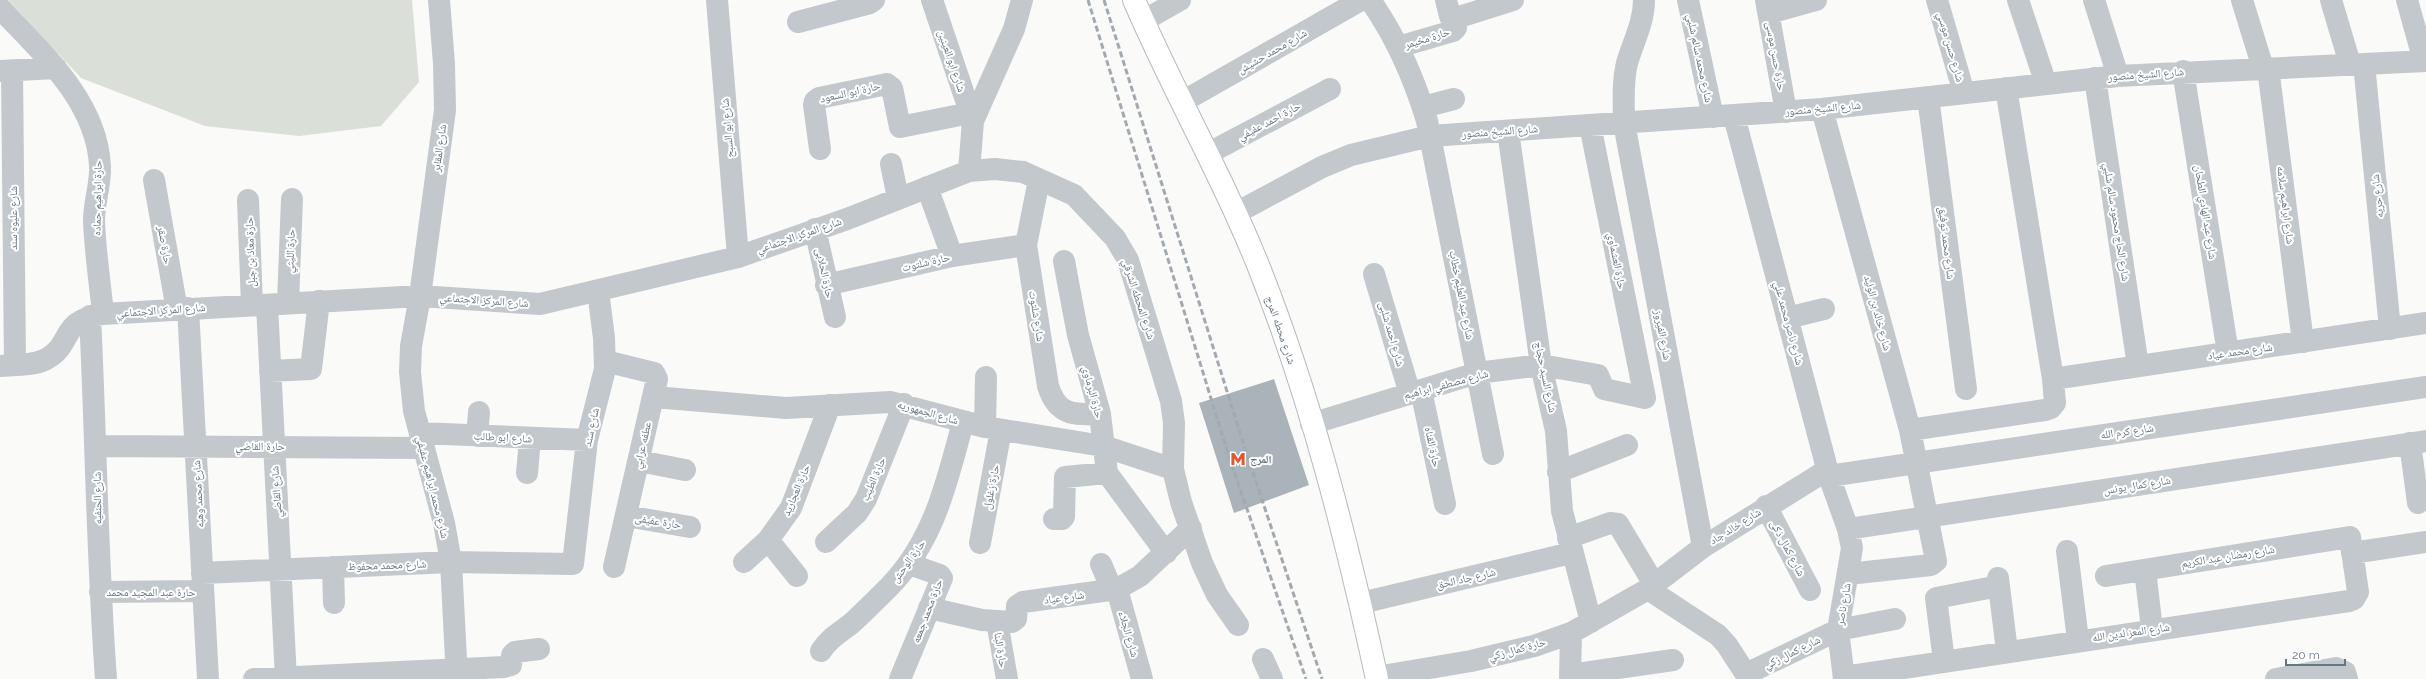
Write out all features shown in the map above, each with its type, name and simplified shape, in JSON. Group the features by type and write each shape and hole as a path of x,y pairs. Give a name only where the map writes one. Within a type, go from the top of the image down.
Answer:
{"main road":[{"name":"شارع محطه المرج","path":"1134,0 1182,102 1209,153 1260,271 1311,424 1345,540 1361,603 1376,678"}],"street":[{"name":"شارع المقابر","path":"420,296 444,110 439,0"},
{"name":"شارع ابو السبح","path":"717,0 738,257"},
{"path":"798,22 870,4 874,0"},
{"name":"شارع ابو العينين","path":"932,0 971,117"},
{"path":"969,171 971,117 1014,29 1022,0"},
{"path":"1143,21 1180,0"},
{"name":"شارع محمد حشيش","path":"1182,102 1361,0"},
{"name":"شارع عبد العليم خطاب","path":"1370,0 1398,47 1423,107 1430,136 1492,454"},
{"path":"1446,0 1450,16 1455,19"},
{"name":"حارة مخيمر","path":"1398,47 1453,31 1456,28 1455,19 1513,0"},
{"name":"شارع الفيروز","path":"1644,0 1644,12 1627,62 1622,85 1624,123 1703,547"},
{"name":"شارع محمد سالم شلبي","path":"1688,0 1723,116"},
{"path":"1767,7 1816,0"},
{"name":"شارع حسن موسي","path":"1937,0 1964,93"},
{"path":"2018,0 2046,84"},
{"path":"2094,0 2118,76"},
{"name":"شارع ابراهيم سلامه","path":"2242,0 2265,68 2303,342"},
{"name":"شارع حريه","path":"2331,0 2357,64 2390,329"},
{"path":"2407,0 2425,61"},
{"name":"حارة حسن موسى","path":"1767,7 1786,112"},
{"name":"حارة ابراهيم حماده","path":"0,8 56,68 73,90 85,114 95,140 100,166 94,219 96,315"},
{"name":"شارع الشيخ منصور","path":"1236,213 1322,167 1352,155 1430,136 1822,109 2095,78 2184,71 2425,61"},
{"path":"6,71 56,68"},
{"name":"شارع عليوه سند","path":"6,71 7,365"},
{"name":"شارع عبد الهادي الطحان","path":"2184,71 2228,353"},
{"name":"شارع الحاج محمود سالم شلبي","path":"2095,78 2138,366"},
{"name":"حارة ابو السعود","path":"820,149 814,105 815,101 819,98 887,84 892,88 900,127 971,117"},
{"path":"1910,430 2051,408 2056,399 2054,379 2006,88"},
{"name":"حارة احمد عفيفي","path":"1209,153 1330,89"},
{"name":"شارع محمد توفيق","path":"1928,97 1966,389"},
{"path":"1423,107 1454,99"},
{"name":"شارع خالد بن الوليد","path":"1822,109 1910,430 1918,463 1936,561 1934,564 1848,574"},
{"name":"شارع ناصر محمد علي","path":"1723,116 1787,318 1828,473 1848,529"},
{"name":"حارة العشماوي","path":"1590,125 1645,398"},
{"name":"شارع السيد حجاج","path":"1508,131 1541,365 1552,408 1562,511 1591,622"},
{"path":"891,164 898,198"},
{"name":"شارع المحطه الشرقي","path":"969,171 995,169 1023,172 1074,195 1115,238 1128,260 1171,400 1174,423 1173,469 1181,502 1202,563 1218,595 1238,625"},
{"name":"شارع المركز الاجتماعي","path":"7,365 46,359 55,354 67,332 78,322 96,315 420,296 540,304 738,257 969,171"},
{"name":"حارة صقر","path":"154,180 183,309"},
{"name":"شارع شلتوت","path":"1039,180 1026,244 1051,396 1066,411 1076,415 1100,414"},
{"path":"927,187 952,256"},
{"name":"حارة الليثي","path":"288,303 292,199"},
{"name":"حارة معاذ بن جبل","path":"248,200 259,305"},
{"name":"حارة الحلابى","path":"815,229 826,285 835,317"},
{"name":"حارة شلتوت","path":"826,285 952,256 1026,244"},
{"name":"حارة البرماوي","path":"1064,261 1078,335 1100,414 1107,473 1166,553"},
{"name":"شارع احمد شلبى","path":"1374,274 1415,392"},
{"name":"شارع سند","path":"573,564 587,440 605,360 604,338 598,291"},
{"name":"شارع محمد ابراهيم عفيفي","path":"420,296 411,346 410,372 422,440 444,523 451,562 457,674"},
{"path":"270,371 311,370 319,301"},
{"name":"شارع القاضي","path":"259,305 270,371 286,678"},
{"name":"شارع محمد وهبه","path":"183,309 195,446 208,679"},
{"path":"1787,318 1824,309"},
{"name":"شارع الحنفيه","path":"96,315 96,446 100,592 106,679"},
{"name":"شارع محمد عياد","path":"2054,379 2426,323"},
{"name":"عطفه عرابي","path":"605,360 654,373 657,381 614,567"},
{"name":"شارع مصطفي ابراهيم","path":"1311,424 1477,373 1541,365 1598,374 1604,389 1645,398"},
{"name":"حارة زغلول","path":"980,543 993,429 986,377"},
{"name":"شارع كرم الله","path":"1828,473 1918,463 2426,387"},
{"name":"حارة القناه","path":"1415,392 1444,504"},
{"name":"شارع الجمهوريه","path":"654,396 786,408 875,402 904,404 963,422 993,429 1103,446 1173,469"},
{"name":"حارة الطيب","path":"826,542 857,513 866,499 904,404"},
{"name":"حارة العجاريد","path":"744,562 768,540 791,508 830,405"},
{"path":"477,436 480,412"},
{"name":"حارة الوحش","path":"822,651 826,642 852,623 890,586 908,564 929,532 939,507 963,422"},
{"name":"شارع ابو طالب","path":"422,440 477,436 587,440"},
{"path":"527,473 530,439"},
{"name":"حارة القاضي","path":"96,446 273,446 422,440"},
{"path":"2418,442 2418,502"},
{"name":"شارع كمال يونس","path":"1848,529 2418,442"},
{"path":"1558,472 1627,445"},
{"path":"639,461 686,470"},
{"path":"1054,519 1062,519 1064,517 1064,478 1066,475 1107,473"},
{"name":"شارع خالد جاد","path":"1651,587 1703,547 1766,506 1828,473"},
{"name":"شارع كمال ذكى","path":"1766,506 1810,590"},
{"name":"حارة عفيفى","path":"626,516 690,526"},
{"name":"شارع جاد الحق","path":"1361,603 1570,546 1610,523 1618,524 1651,587"},
{"name":"شارع عياد","path":"929,608 982,620 1012,622 1016,619 1017,606 1023,602 1114,589 1140,576 1191,528"},
{"name":"شارع ناصر","path":"1844,678 1838,630 1852,548 1848,529"},
{"path":"768,540 797,576"},
{"name":"شارع رمضان عبد الكريم","path":"2106,576 2351,545 2426,542"},
{"name":"شارع المعز لدين الله","path":"1844,678 1914,672 1944,661 2352,600 2358,592 2351,545"},
{"path":"2067,551 2078,640"},
{"name":"شارع محمد محفوظ","path":"202,582 281,568 451,562 573,564"},
{"name":"حارة محمد جمعه","path":"900,679 941,576 908,564"},
{"name":"شارع الجلاء","path":"1101,564 1114,589 1142,679"},
{"path":"333,567 334,603"},
{"path":"2145,570 2152,629"},
{"name":"حارة عبد المجيد محمد","path":"100,592 202,582"},
{"path":"1944,661 1936,598 1998,582 2007,651"},
{"path":"1651,587 1718,635 1727,645 1748,677"},
{"name":"حارة كمال زكي","path":"1376,678 1471,662 1534,646 1571,633 1651,587"},
{"name":"شارع كمال زكي","path":"1748,677 1838,630 1895,619"},
{"name":"حارة البنا","path":"997,621 1006,679"},
{"path":"1571,633 1570,677 1673,660"},
{"path":"254,679 457,674 512,665 512,655 515,652 538,649"},
{"path":"1263,659 1272,679"},
{"path":"2276,679 2343,674"}],"shaded area":[{"path":"8,0 412,0 419,82 381,126 299,136 205,126 81,78"}],"building":[{"path":"1274,379 1309,485 1234,513 1199,403"}],"railway":[{"path":"1088,0 1230,460 1306,679"},
{"path":"1104,0 1247,455 1322,679"}],"place":[{"name":"المرج","path":"1238,459"}]}
